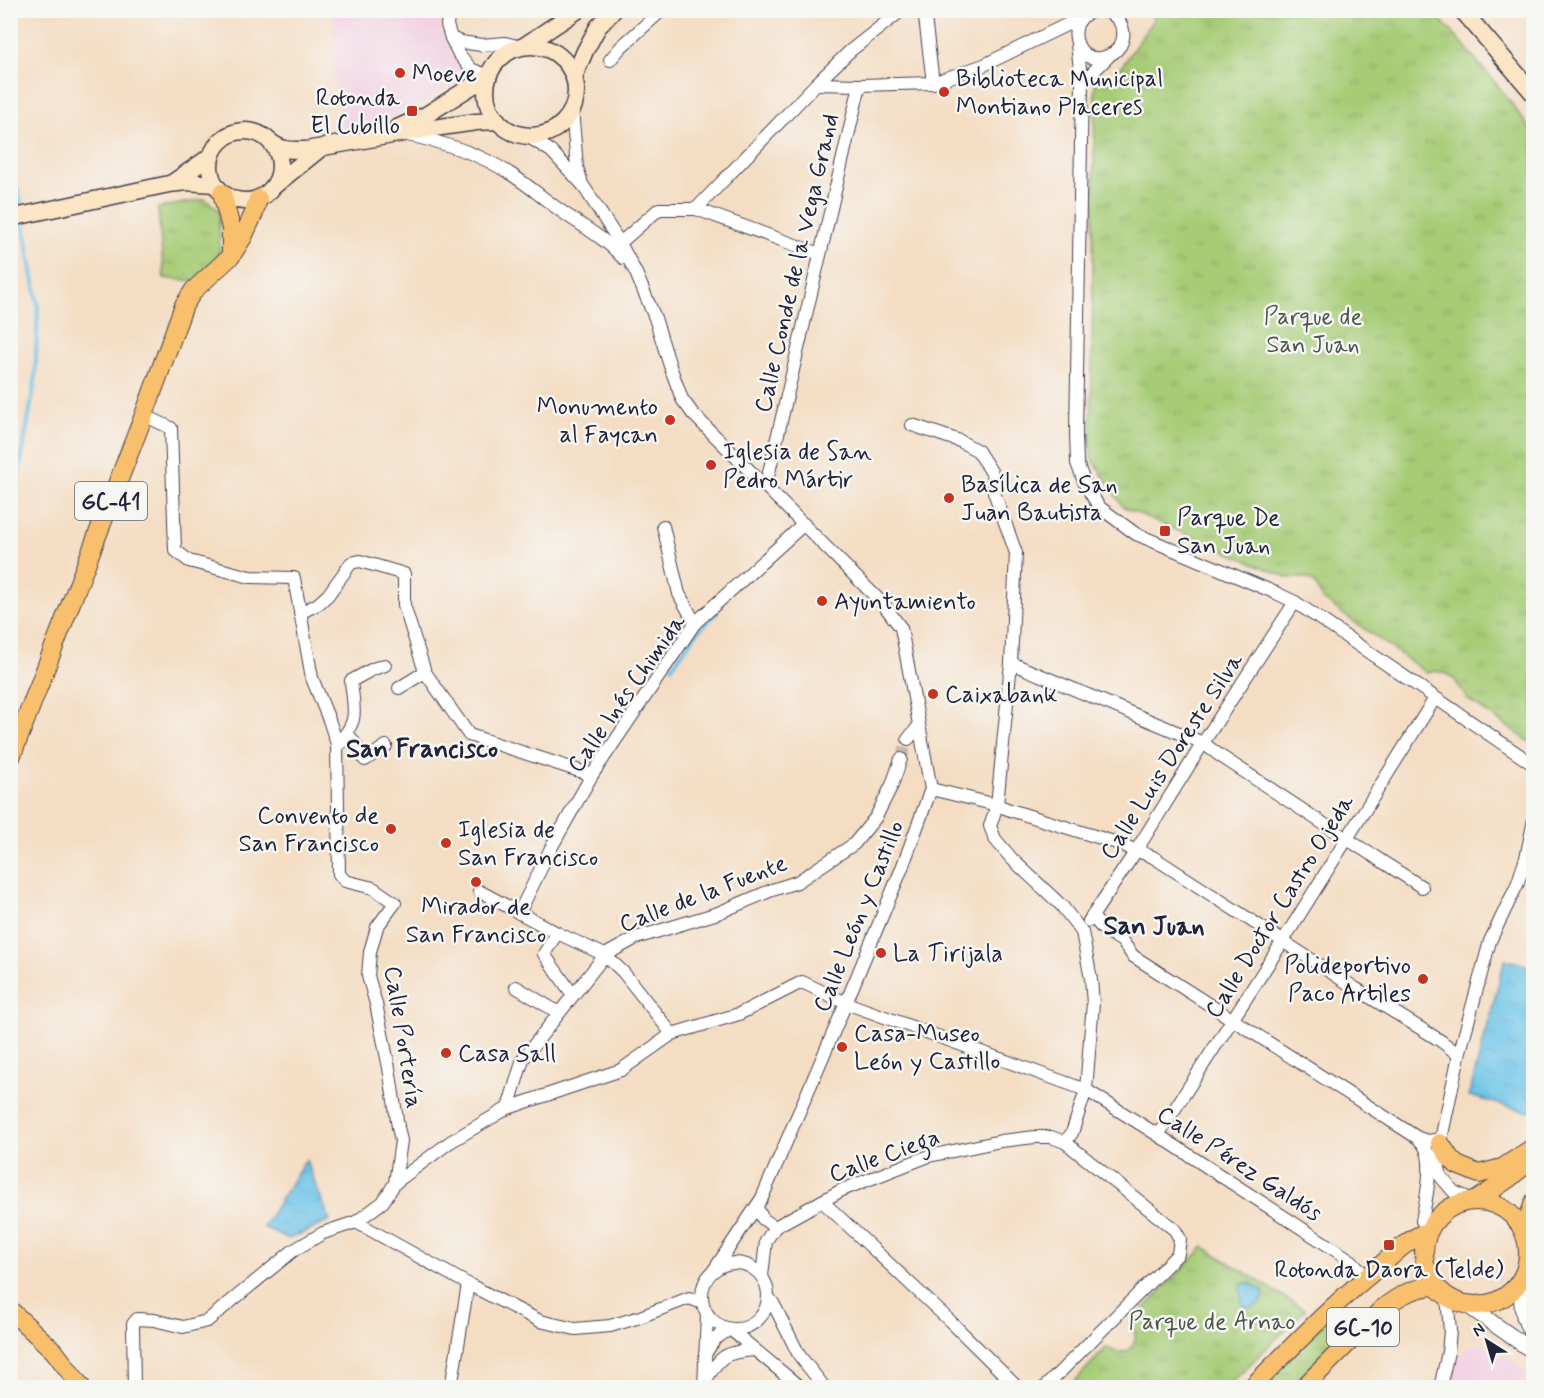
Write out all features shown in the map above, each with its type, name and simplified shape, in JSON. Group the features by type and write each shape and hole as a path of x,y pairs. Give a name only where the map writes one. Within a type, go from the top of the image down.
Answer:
{"main road":[{"path":"522,47 578,10"},
{"path":"574,77 598,27 615,10"},
{"path":"1462,10 1533,94"},
{"path":"537,46 549,50 560,56 574,77 576,99 572,109 565,120 554,129 541,135 527,136 506,129 489,108 486,94 488,77 493,66 510,51 537,46"},
{"path":"378,137 426,115 488,77"},
{"path":"231,256 231,228 218,189 210,176 209,166 216,147 232,133 253,132 263,136 278,148 290,150 322,148 378,137 476,122 498,121"},
{"path":"272,143 280,163 275,185"},
{"path":"10,218 187,182 218,189 230,198 239,201 258,199 322,148"},
{"path":"169,184 211,156"},
{"name":"GC-41","path":"10,760 144,415 184,305 194,290 231,256 243,237 258,199"},
{"path":"1441,1141 1450,1158 1457,1165 1479,1174 1502,1167 1533,1147"},
{"name":"GC-10","path":"1251,1388 1328,1311 1415,1237 1428,1231 1447,1208 1475,1200 1508,1179 1533,1158"},
{"path":"1428,1231 1424,1246 1427,1274 1441,1291 1457,1302 1467,1305 1484,1305 1499,1300 1512,1291 1522,1278 1527,1263 1528,1246 1524,1231 1516,1218 1492,1202 1475,1200"},
{"path":"1524,1231 1533,1202"},
{"name":"GC-10","path":"1303,1388 1382,1309 1396,1298 1422,1286 1441,1291"},
{"path":"10,1310 54,1351 77,1384"}],"street":[{"path":"448,10 447,25 459,54 471,69 488,77"},
{"path":"610,60 662,10"},
{"path":"696,209 850,51 902,10"},
{"path":"924,10 933,82"},
{"path":"816,84 933,82 984,65 1068,24 1098,13"},
{"path":"1098,13 1075,32 1082,83 1076,434 1077,463 1085,484 1099,507 1136,534 1295,602 1533,765"},
{"path":"1082,83 1119,48 1122,41 1122,27 1098,13"},
{"path":"451,38 481,45 505,43 522,47"},
{"path":"1077,45 1081,51 1094,58 1108,57"},
{"name":"Calle Conde de la Vega Grand","path":"766,485 860,85"},
{"path":"572,109 577,167 582,184"},
{"path":"401,134 460,149 509,172 613,247 636,273"},
{"path":"527,136 551,151 582,184 620,243 636,273 655,318 682,399 693,414 884,605 901,628 931,789 997,805 1153,857 1441,1041 1459,1055"},
{"path":"620,243 659,209 696,209 820,254"},
{"path":"144,415 171,428 175,550 189,561 250,577 294,578 312,678 337,744"},
{"path":"912,425 960,441 978,451 993,474 994,492 1016,553 1011,663 997,805 990,826 995,839 1012,859 1062,906 1082,932 1093,1003 1086,1090 1072,1133 1065,1142 1175,1230 1180,1239 1178,1254 1044,1388"},
{"name":"Calle Inés Chimida","path":"519,913 592,775 695,623 802,523"},
{"path":"663,526 679,594 695,623"},
{"path":"300,613 318,604 328,595 351,563 360,561 404,574 404,605 425,672 470,735 592,775"},
{"name":"Calle Luis Doreste Silva","path":"1082,932 1295,602"},
{"path":"1011,663 1203,743 1422,887"},
{"path":"337,744 348,732 354,718 351,681 385,665"},
{"path":"399,688 425,672"},
{"name":"Calle Doctor Castro Ojeda","path":"1158,1135 1435,698"},
{"path":"908,739 919,726"},
{"path":"337,744 351,738 365,760 386,746"},
{"name":"Calle Portería","path":"337,744 339,874 345,881 373,888 395,903 377,927 370,952 368,976 389,1068 401,1141 395,1183"},
{"name":"Calle de la Fuente","path":"605,955 636,938 718,913 797,882 854,844 876,817 892,785 901,759"},
{"name":"Calle León y Castillo","path":"714,1270 757,1208 846,1003 902,868 931,789"},
{"path":"1475,1200 1454,1192 1441,1177 1437,1158 1459,1055 1490,941 1517,885 1526,858 1533,820"},
{"path":"134,1388 133,1324 137,1320 154,1320 183,1327 207,1321 294,1250 323,1233 356,1222 383,1202 395,1183 450,1142 508,1108 621,1070 672,1034 623,972 605,955 557,933 479,891"},
{"path":"1092,916 1102,928 1122,941 1133,956 1418,1138 1426,1147 1429,1158 1428,1189 1422,1221 1428,1231"},
{"path":"557,933 544,954 573,995"},
{"path":"508,1108 523,1059 605,955"},
{"name":"Calle Pérez Galdós","path":"672,1034 739,1014 802,982 846,1003 1086,1090 1352,1261 1366,1277"},
{"path":"516,987 559,1013"},
{"name":"Calle Ciega","path":"775,1227 842,1190 929,1156 1001,1141 1035,1137 1051,1137 1065,1142"},
{"path":"1418,1138 1441,1141"},
{"path":"822,1201 1018,1388"},
{"path":"757,1208 763,1219 775,1227 766,1241 762,1276"},
{"path":"356,1222 540,1321 575,1329 610,1326 689,1298 705,1308 717,1324 730,1329 801,1388"},
{"path":"704,1385 705,1308 702,1291 714,1270 725,1264 736,1263 746,1264 762,1276 769,1298 799,1354 825,1388"},
{"path":"1522,1278 1521,1298 1528,1328 1533,1334"},
{"path":"451,1388 468,1284"},
{"path":"1440,1388 1450,1331 1441,1291"},
{"path":"705,1354 715,1339 730,1329 741,1329 752,1325 760,1318 769,1298"},
{"path":"1467,1305 1533,1352"},
{"path":"704,1385 712,1368 724,1356 737,1351 754,1350"}],"shaded area":[{"name":"Moeve","path":"333,11 439,11 440,30 454,56 468,75 374,129 343,136 334,71"},
{"path":"1484,1344 1533,1375 1533,1387 1449,1387 1453,1363 1471,1345"}],"green space":[{"name":"Parque de San Juan","path":"1156,11 1432,11 1502,91 1533,133 1533,744 1467,699 1455,680 1445,673 1435,671 1427,673 1322,599 1317,586 1311,580 1288,578 1123,507 1091,457 1095,83 1112,81 1153,20"},
{"path":"205,199 219,210 220,253 193,281 164,278 158,208"},
{"name":"Parque de Arnao","path":"1204,1247 1305,1310 1227,1387 1068,1388 1107,1347 1121,1352 1131,1347 1135,1336 1130,1323"},
{"path":"1343,1304 1361,1316 1290,1387 1260,1388"}],"water":[{"path":"1505,959 1533,967 1533,1113 1469,1096"},
{"path":"306,1160 330,1221 289,1239 263,1227"},
{"path":"1250,1283 1264,1292 1261,1302 1253,1307 1246,1307 1242,1303 1240,1288 1243,1284"}],"waterway":[{"path":"10,169 19,193 22,210"},
{"path":"10,525 35,381 38,305 23,220"},
{"path":"672,667 695,635 717,612"}],"tunnel":[{"path":"901,759 908,739"}],"place":[{"name":"Moeve","path":"400,73"},
{"name":"Biblioteca Municipal Montiano Placeres","path":"944,92"},
{"name":"Rotonda El Cubillo","path":"412,111"},
{"name":"Monumento al Faycan","path":"670,420"},
{"name":"Iglesia de San Pedro Mártir","path":"711,465"},
{"name":"Basílica de San Juan Bautista","path":"949,498"},
{"name":"Parque De San Juan","path":"1165,531"},
{"name":"Ayuntamiento","path":"822,601"},
{"name":"Caixabank","path":"933,694"},
{"name":"Convento de San Francisco","path":"391,829"},
{"name":"Iglesia de San Francisco","path":"446,843"},
{"name":"Mirador de San Francisco","path":"476,882"},
{"name":"La Tirijala","path":"881,953"},
{"name":"Polideportivo Paco Artiles","path":"1423,979"},
{"name":"Casa-Museo León y Castillo","path":"842,1047"},
{"name":"Casa Sall","path":"446,1053"},
{"name":"Rotonda Daora (Telde)","path":"1389,1245"}],"district":[{"name":"San Francisco","path":"422,748"},
{"name":"San Juan","path":"1154,925"}]}
